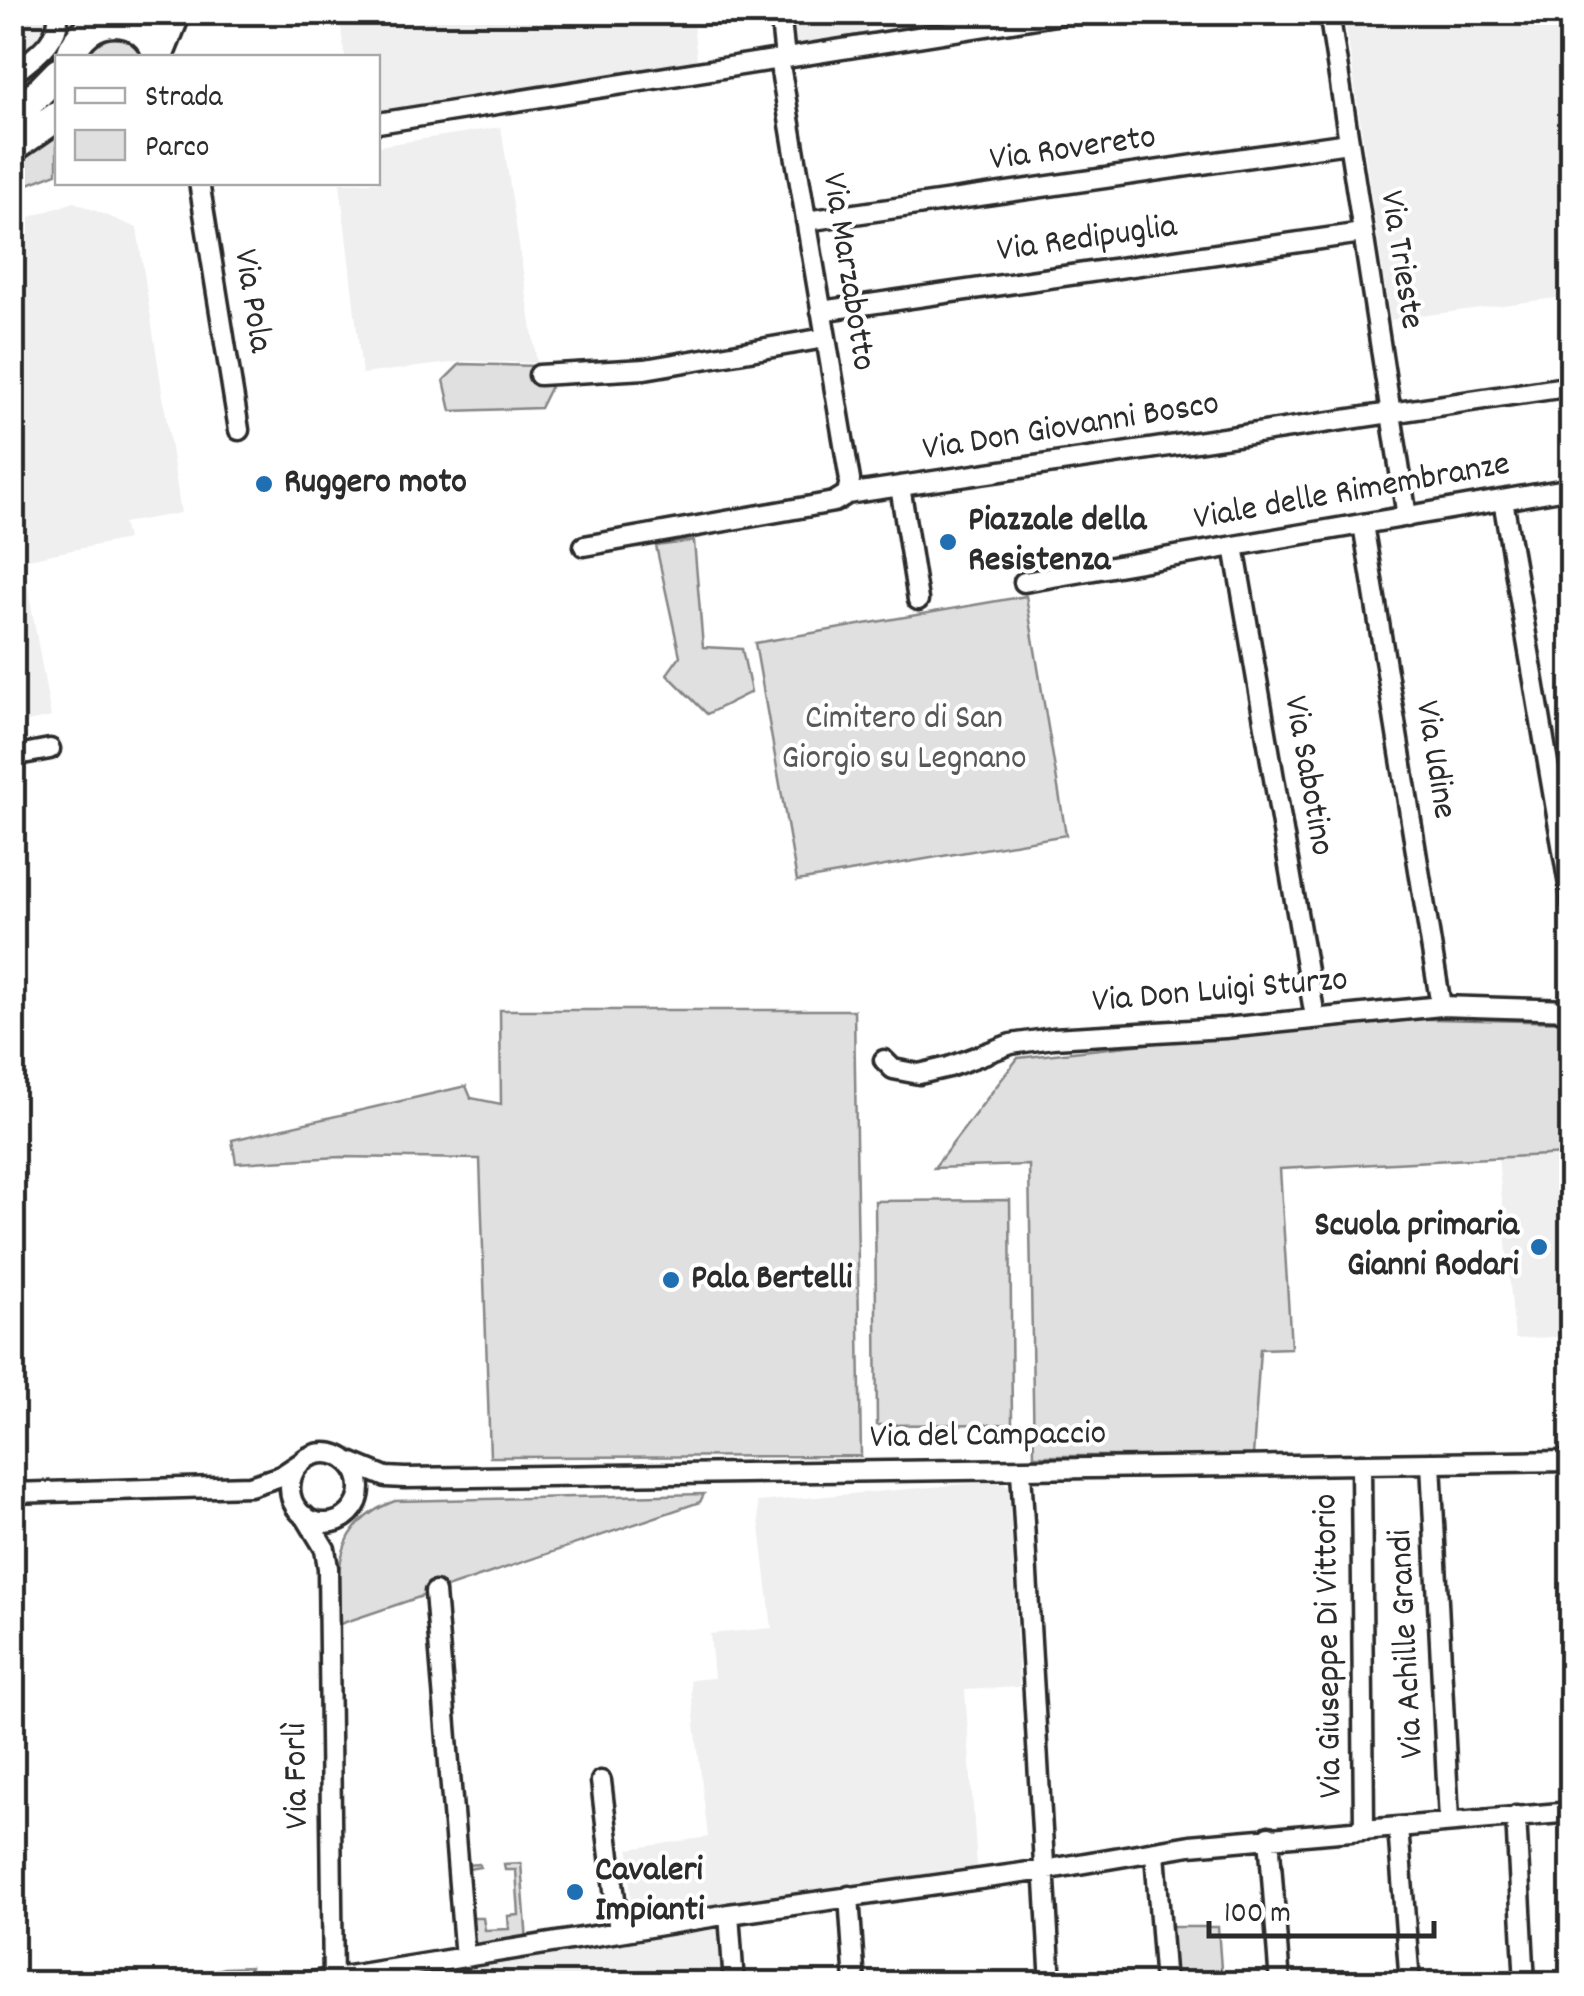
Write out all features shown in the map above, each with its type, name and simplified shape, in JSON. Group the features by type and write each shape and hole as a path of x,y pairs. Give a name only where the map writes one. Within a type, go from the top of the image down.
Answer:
{"main road":[{"path":"159,55 176,12"},
{"path":"71,55 80,36 118,19 147,34 158,55"},
{"path":"12,120 55,76"},
{"path":"12,148 55,118"}],"street":[{"path":"12,76 53,39 58,12"},
{"path":"780,12 782,59"},
{"path":"380,123 1074,12"},
{"name":"Via Trieste","path":"1329,12 1407,516"},
{"name":"Via Marzabotto","path":"782,59 850,480 846,494"},
{"name":"Via Rovereto","path":"806,221 1348,143"},
{"name":"Via Pola","path":"199,185 239,430"},
{"name":"Via Redipuglia","path":"821,311 1362,233"},
{"path":"539,374 645,370 825,338"},
{"name":"Via Don Giovanni Bosco","path":"584,546 834,502 846,494 1572,386"},
{"path":"900,486 918,600"},
{"name":"Viale delle Rimembranze","path":"1024,582 1572,488"},
{"path":"1502,500 1572,903"},
{"name":"Via Udine","path":"1363,524 1442,1006"},
{"name":"Via Sabotino","path":"1234,546 1315,1017"},
{"path":"12,756 50,749"},
{"name":"Via Don Luigi Sturzo","path":"884,1060 892,1069 919,1074 1030,1041 1225,1028 1442,1006 1572,1010"},
{"path":"12,1493 250,1486 281,1476 308,1456 330,1452 350,1462 361,1482 353,1510 327,1523 300,1512 283,1497 250,1486"},
{"name":"Via del Campaccio","path":"350,1462 386,1477 405,1478 1572,1461"},
{"path":"299,1464 290,1485 300,1512"},
{"name":"Via Giuseppe Di Vittorio","path":"1360,1464 1364,1828"},
{"name":"Via Achille Grandi","path":"1432,1464 1450,1821"},
{"path":"1021,1471 1052,1984"},
{"name":"Via del Campaccio","path":"353,1510 388,1484 405,1478"},
{"name":"Via Forlì","path":"328,1568 332,1550 353,1510"},
{"name":"Via Forlì","path":"300,1512 324,1549 328,1568 333,1982"},
{"path":"435,1592 465,1958"},
{"path":"601,1782 619,1932"},
{"path":"300,1984 333,1982 729,1914 1269,1836 1572,1812"},
{"path":"1516,1816 1525,1984"},
{"path":"1398,1826 1410,1984"},
{"path":"1269,1836 1280,1984"},
{"path":"1155,1853 1165,1984"},
{"path":"848,1896 855,1984"},
{"path":"729,1914 734,1984"}],"shaded area":[{"path":"13,13 48,13 52,59 13,97"},
{"path":"339,13 692,13 697,60 380,110 380,55 345,55"},
{"path":"773,13 866,13 868,34 777,46"},
{"path":"1344,13 1571,13 1571,296 1390,320"},
{"path":"501,127 537,363 466,361 362,374 340,185 380,185 380,146"},
{"path":"74,202 137,228 181,513 123,523 127,539 23,560 51,717 13,725 13,223"},
{"name":"Scuola primaria Gianni Rodari","path":"1571,1153 1571,1336 1515,1339 1498,1157"},
{"path":"1002,1481 1009,1487 1019,1687 965,1690 977,1867 631,1920 629,1849 708,1837 690,1680 714,1678 710,1634 772,1628 757,1502"},
{"path":"725,1921 730,1983 339,1983"}],"green space":[{"path":"107,35 119,36 130,40 143,55 86,55 90,46"},
{"path":"55,128 55,174 13,190 13,159"},
{"path":"460,364 538,366 551,386 540,408 451,411 444,380"},
{"path":"694,541 703,647 742,649 751,692 707,714 667,674 680,656 656,546"},
{"name":"Cimitero di San Giorgio su Legnano","path":"1026,596 1066,835 797,881 755,643"},
{"name":"Pala Bertelli","path":"500,1010 854,1010 861,1456 490,1457 480,1159 340,1157 236,1163 232,1140 466,1086 471,1098 501,1104"},
{"path":"1384,1018 1568,1022 1566,1154 1280,1169 1291,1348 1260,1349 1253,1456 1034,1456 1029,1165 934,1168 1018,1058"},
{"path":"1010,1200 1012,1424 877,1425 875,1201"},
{"path":"704,1494 700,1502 337,1625 340,1567 350,1535 375,1510 395,1501"},
{"path":"521,1863 527,1942 476,1945 470,1940 465,1865 480,1867 468,1869 472,1918 483,1918 485,1930 509,1929 508,1916 519,1915 516,1870 505,1870 504,1864"},
{"path":"1169,1927 1218,1927 1222,1983 1174,1983"},
{"path":"250,1967 244,1983 161,1983 224,1968"}],"place":[{"name":"Ruggero moto","path":"264,484"},
{"name":"Piazzale della Resistenza","path":"948,542"},
{"name":"Scuola primaria Gianni Rodari","path":"1539,1247"},
{"name":"Pala Bertelli","path":"671,1280"},
{"name":"Cavaleri Impianti","path":"575,1892"}]}
